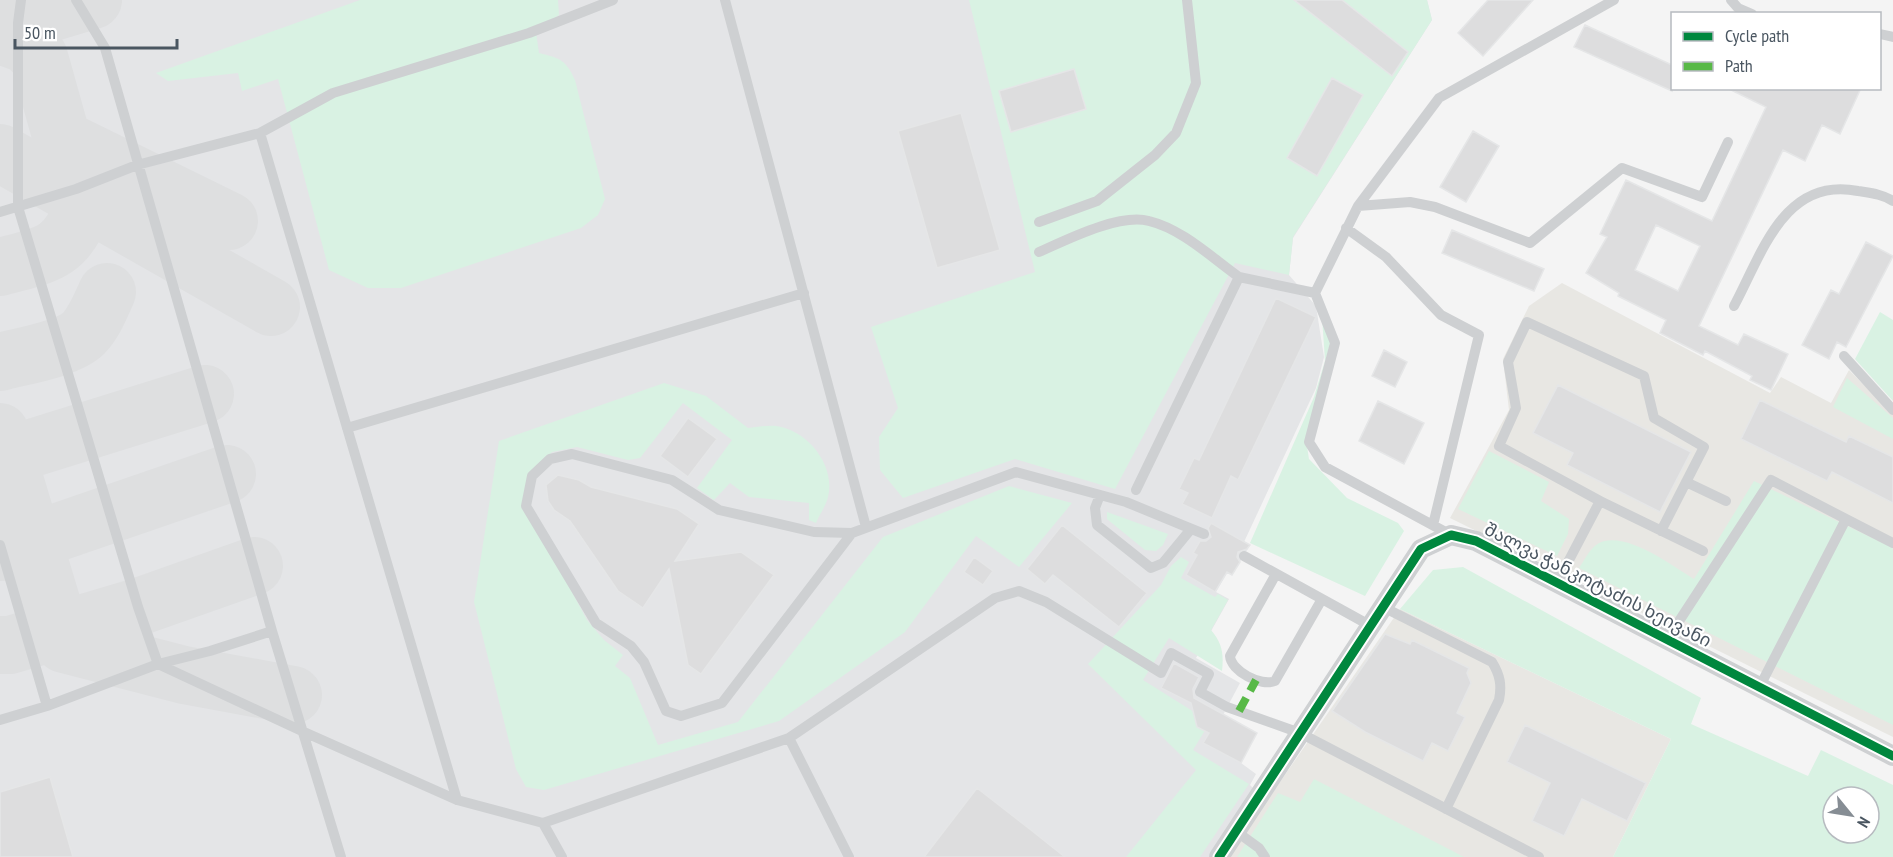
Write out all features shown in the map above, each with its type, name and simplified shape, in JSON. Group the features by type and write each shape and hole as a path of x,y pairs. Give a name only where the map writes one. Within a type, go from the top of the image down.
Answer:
{"street":[{"name":"შალვა ჭანკოტაძის ხეივანი","path":"1451,534 1476,541 1893,756"},
{"path":"1219,857 1421,549 1451,534"}],"lane":[{"path":"21,0 18,23 18,207 138,607 158,664 457,800 543,823 789,738 995,598 1019,591 1046,602 1161,673 1171,653 1209,674 1200,692 1227,707 1300,733 1446,808 1531,855"},
{"path":"76,0 105,48 272,631 341,857"},
{"path":"0,212 76,189 137,165 260,133 333,93 529,33 613,0"},
{"path":"725,0 866,527"},
{"path":"1039,222 1097,201 1155,155 1176,133 1196,83 1187,0"},
{"path":"1451,534 1325,467 1309,442 1335,343 1315,293 1358,206 1439,98 1614,0"},
{"path":"1731,0 1738,8 1747,12"},
{"path":"260,133 457,800"},
{"path":"1358,206 1410,202 1435,207 1530,243 1622,168 1702,197 1728,142"},
{"path":"1734,306 1779,221 1799,200 1821,190 1845,188 1885,196 1893,201"},
{"path":"1039,252 1101,225 1147,220 1178,233 1239,277 1315,293"},
{"path":"1346,228 1386,256 1441,315 1479,335 1433,525"},
{"path":"1136,490 1239,277"},
{"path":"347,428 804,293"},
{"path":"1661,531 1704,447 1654,418 1644,376 1527,322 1508,362 1516,408 1499,446 1600,501 1661,531 1703,551"},
{"path":"1844,356 1893,410"},
{"path":"852,533 722,703 681,716 666,711 644,662 631,646 596,623 526,506 532,476 550,459 572,454 672,480 719,510 814,532 852,533 1016,472 1126,502 1204,534"},
{"path":"1668,638 1771,480 1893,543"},
{"path":"1686,482 1726,501"},
{"path":"1101,495 1095,508 1097,525 1151,567 1163,563 1191,529"},
{"path":"1557,583 1600,501"},
{"path":"1761,686 1846,519"},
{"path":"0,545 47,706"},
{"path":"1244,556 1371,626"},
{"path":"1276,574 1230,656 1234,667 1260,682 1275,681 1322,599"},
{"path":"1383,607 1492,662 1499,674 1502,688 1499,700 1446,808"},
{"path":"0,720 47,706 158,664 210,651 272,631"},
{"path":"789,738 849,857"},
{"path":"543,823 562,857"},
{"path":"1237,832 1259,848 1265,857"}],"shaded area":[{"path":"0,0 1427,0 1432,20 1293,238 1289,275 1316,306 1324,357 1316,388 1244,542 1250,545 1232,575 1227,573 1216,592 1229,599 1196,658 1240,683 1223,715 1257,733 1241,763 1256,774 1250,785 1256,791 1209,857 0,857"},
{"path":"1562,283 1770,393 1781,377 1831,403 1849,370 1893,414 1893,737 1450,518 1509,410 1503,359 1529,306"},
{"path":"1400,609 1671,739 1613,857 1228,857"}],"green space":[{"path":"360,0 558,0 559,15 536,32 539,53 562,61 569,68 575,80 605,199 598,215 581,228 401,288 368,288 329,270 278,79 242,91 238,73 168,81 156,73"},
{"path":"969,0 1427,0 1432,20 1293,237 1289,275 1235,263 1115,489 1015,459 903,498 880,470 879,437 898,408 871,327 1035,272"},
{"path":"1880,312 1893,320 1893,401 1855,359"},
{"path":"1322,317 1331,339 1306,440 1309,459 1347,498 1398,523 1404,531 1365,596 1250,543 1314,397 1325,361"},
{"path":"1847,378 1893,418 1893,439 1833,407"},
{"path":"664,383 706,396 748,428 776,426 799,434 809,442 824,462 829,485 827,500 816,523 809,520 809,503 749,497 730,483 714,500 697,488 732,440 683,403 640,458 628,460 577,447 552,452 530,476 526,506 587,620 604,640 623,655 615,666 630,678 658,745 738,722 883,537 1009,486 1072,503 1019,567 976,536 905,632 779,721 544,790 526,787 516,769 474,602 499,441"},
{"path":"1489,451 1549,482 1541,501 1569,519 1568,534 1557,556 1458,509"},
{"path":"1754,481 1893,548 1893,725 1579,568 1596,545 1606,541 1619,541 1646,550 1694,579"},
{"path":"1107,512 1168,534 1163,545 1156,551 1145,550 1107,519"},
{"path":"1181,557 1189,562 1181,578 1215,597 1218,594 1228,600 1211,630 1218,639 1221,649 1222,671 1169,638 1143,680 1210,722 1193,750 1249,784 1200,857 1126,857 1196,770 1088,664 1161,585 1171,566"},
{"path":"1463,567 1701,698 1691,724 1808,776 1821,750 1893,785 1893,857 1613,857 1671,739 1400,609 1433,570"},
{"path":"1314,779 1464,857 1237,857 1278,793 1300,802"}],"building":[{"path":"1294,0 1342,0 1408,52 1392,76"},
{"path":"1488,0 1533,0 1483,56 1458,33"},
{"path":"1585,25 1671,65 1672,91 1574,47"},
{"path":"1074,69 1086,109 1011,132 999,91"},
{"path":"1332,78 1363,95 1317,176 1287,158"},
{"path":"1731,90 1860,90 1840,134 1822,125 1805,161 1783,150 1699,326 1738,345 1744,334 1788,354 1771,390 1750,380 1752,376 1705,351 1703,355 1660,333 1666,320 1618,296 1619,293 1586,273 1607,237 1600,234 1626,180 1712,221 1766,107","holes":["1656,225 1700,246 1678,291 1635,270"]},
{"path":"961,113 1000,250 937,268 898,131"},
{"path":"1473,131 1499,146 1466,202 1440,187"},
{"path":"1452,230 1544,269 1534,291 1442,253"},
{"path":"1866,242 1893,256 1846,347 1837,342 1829,359 1802,345 1831,290 1839,294"},
{"path":"1276,298 1316,317 1238,480 1231,476 1212,518 1182,504 1188,493 1179,489 1194,458 1199,460"},
{"path":"1384,350 1407,362 1395,387 1372,376"},
{"path":"1558,385 1691,452 1660,512 1567,465 1573,453 1533,433"},
{"path":"1760,400 1846,442 1849,436 1893,457 1893,503 1832,472 1827,481 1741,439"},
{"path":"1378,401 1424,423 1404,464 1359,441"},
{"path":"688,418 717,439 688,477 660,456"},
{"path":"558,475 579,480 591,487 677,509 699,524 675,561 741,552 774,575 701,674 688,665 669,569 643,608 618,591 570,521 554,510 548,501 546,485"},
{"path":"1211,523 1250,545 1247,549 1238,552 1237,557 1240,562 1232,575 1227,572 1215,592 1186,575 1197,555 1193,553 1200,541 1206,541 1211,537 1208,528"},
{"path":"1062,525 1147,593 1119,627 1053,575 1045,584 1027,569"},
{"path":"974,557 993,571 983,585 964,572"},
{"path":"1385,634 1410,644 1412,640 1469,668 1467,673 1471,683 1457,713 1465,717 1448,751 1432,743 1423,761 1365,732 1332,711"},
{"path":"1174,663 1199,677 1193,689 1194,698 1257,733 1241,763 1203,743 1209,733 1197,727 1191,703 1161,688"},
{"path":"1525,725 1646,783 1627,821 1582,799 1564,836 1532,821 1550,783 1507,762"},
{"path":"50,777 73,857 0,857 0,792"},
{"path":"977,788 1031,830 1065,857 924,857"}],"taxiway":[{"path":"0,28 93,0"},
{"path":"0,35 25,44 39,57 62,139 229,221"},
{"path":"0,153 271,307"},
{"path":"0,267 51,251 68,236 82,209"},
{"path":"0,362 56,348 77,339 91,324 107,292"},
{"path":"0,458 205,394"},
{"path":"0,432 64,644 184,675 293,695"},
{"path":"0,552 227,474"},
{"path":"0,645 10,645 138,607 254,566"}],"marked path":[{"path":"1239,711 1256,680"}],"cycle path":[{"path":"1219,857 1421,549 1451,535 1476,541 1893,756"}]}
